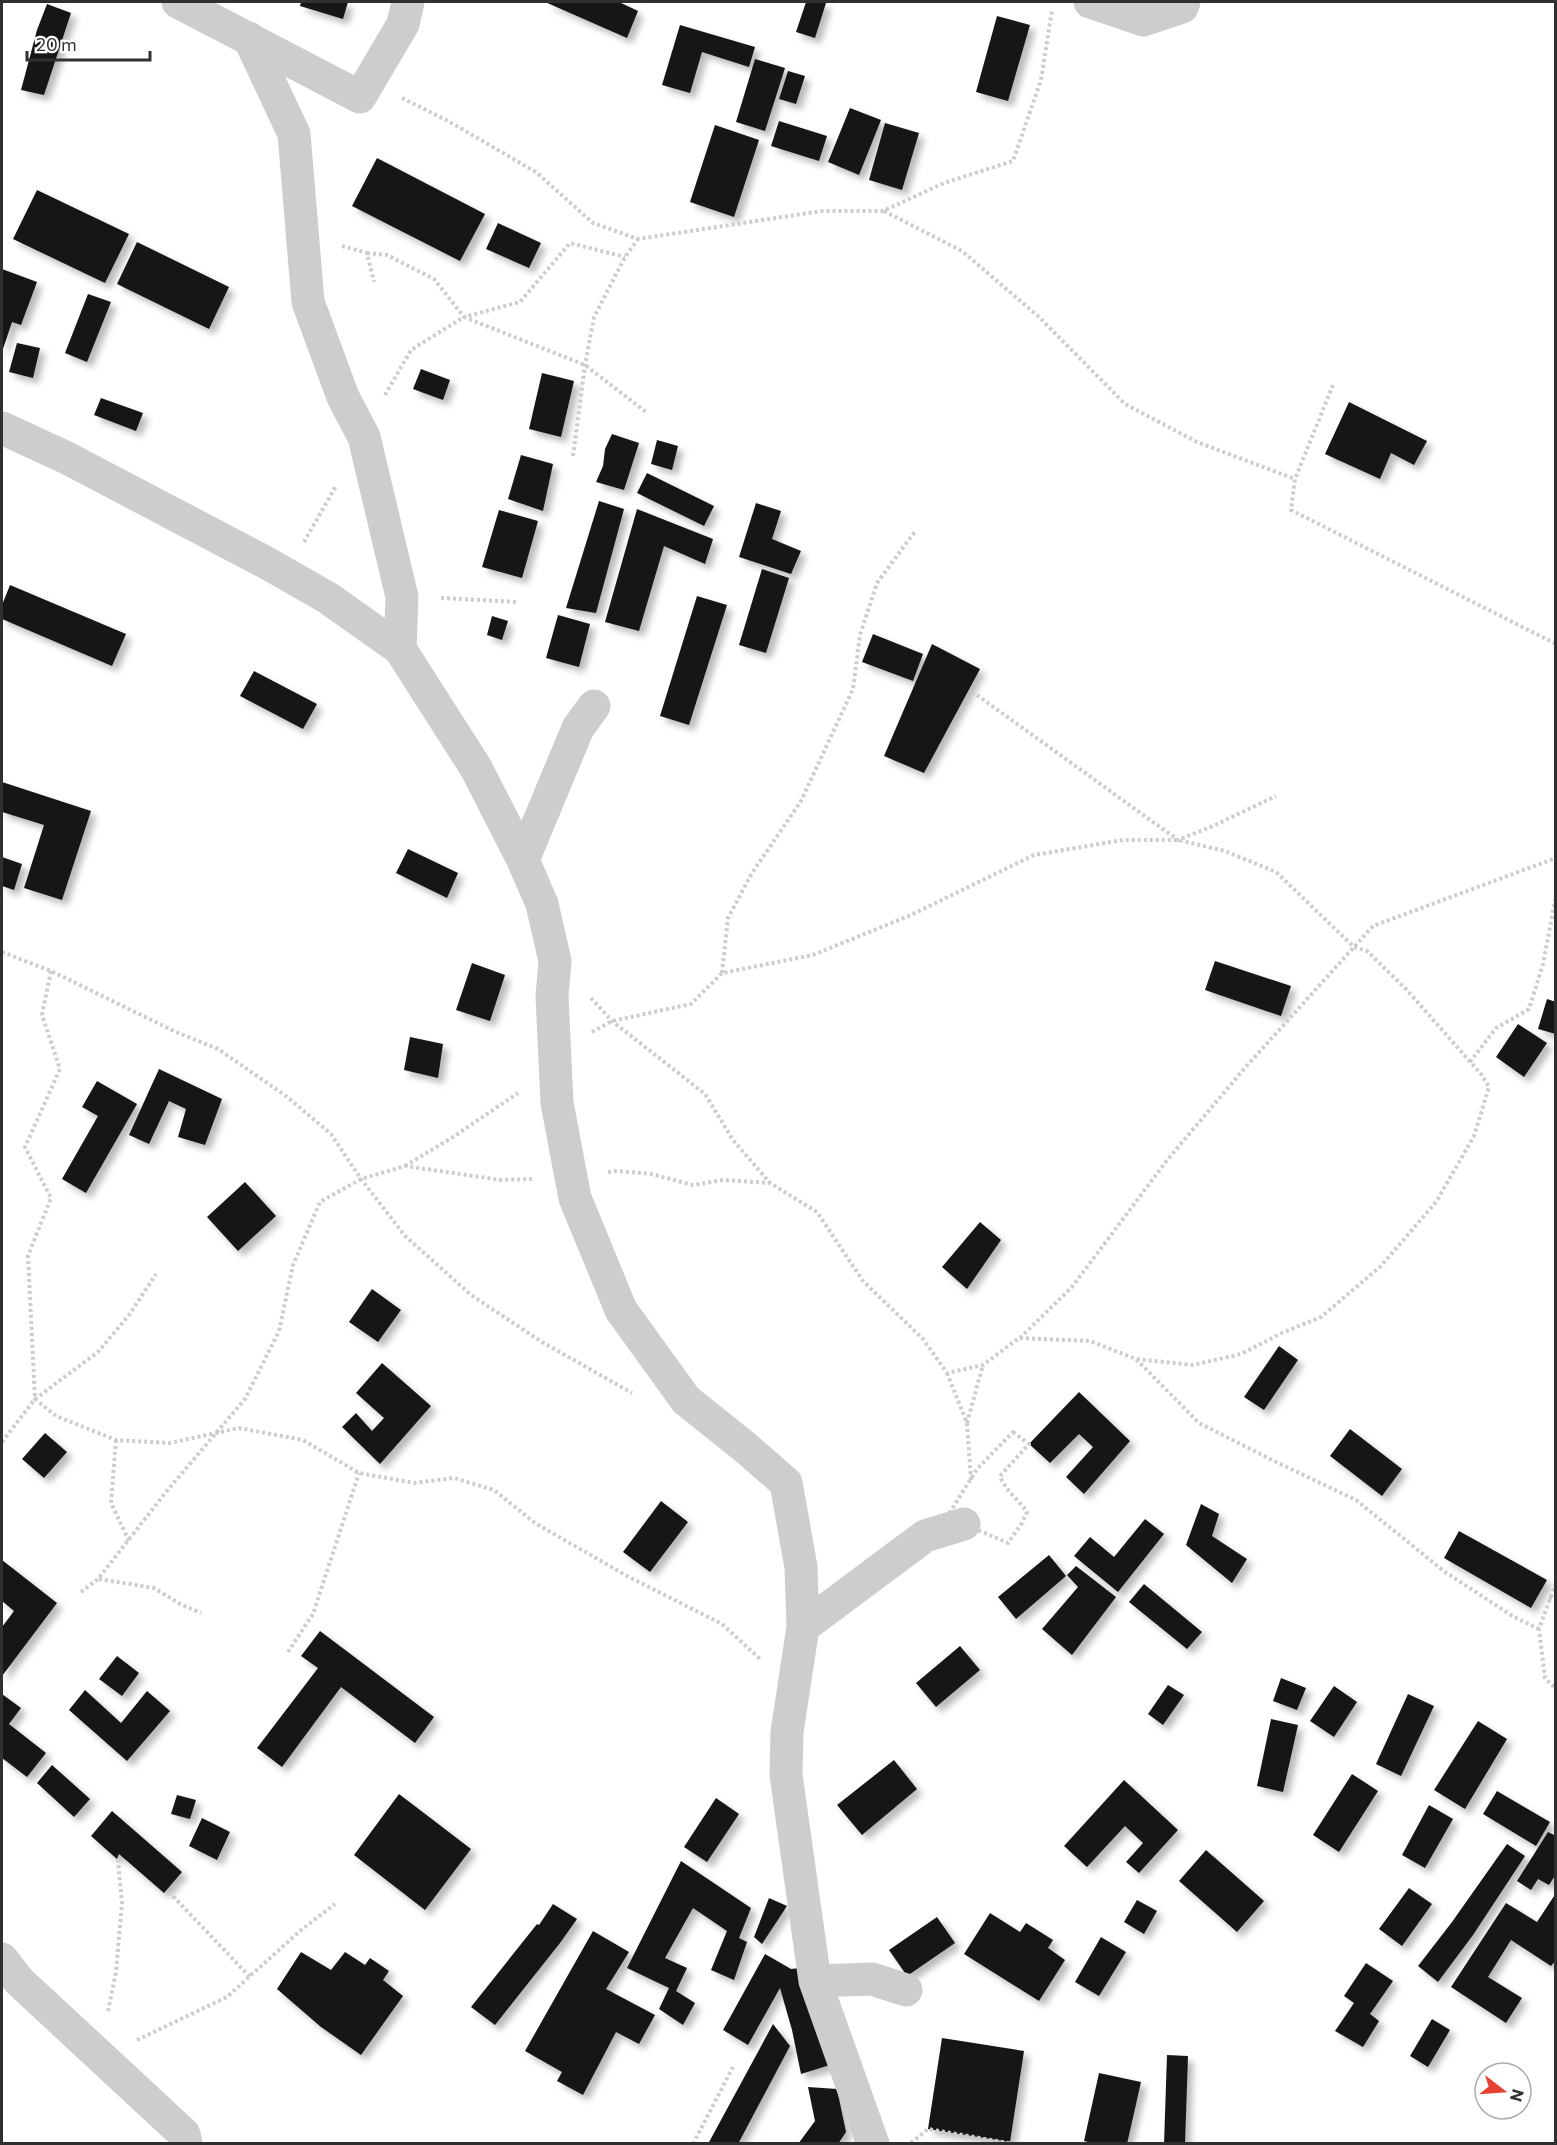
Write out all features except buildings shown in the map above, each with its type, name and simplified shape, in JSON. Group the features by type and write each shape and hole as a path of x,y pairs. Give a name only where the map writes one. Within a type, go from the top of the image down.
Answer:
{"street":[{"path":"178,2 360,97 403,24 408,2"},
{"path":"1090,2 1143,20 1182,7 1184,2"},
{"path":"249,38 294,134 308,302 343,397 364,437 402,597 400,649"},
{"path":"2,428 67,458 286,574 328,598 400,649 476,768 523,860 543,904 555,961 552,996 557,1103 575,1198 621,1310 686,1400 786,1483 801,1567 803,1627 787,1732 786,1775 815,1982 873,2144"},
{"path":"523,860 579,728 594,706"},
{"path":"803,1627 925,1536 964,1524"},
{"path":"2,1959 19,1981 184,2134 186,2144"},
{"path":"815,1982 872,1979 906,1990"}],"path":[{"path":"360,97 401,97 448,121 536,172 593,223 638,239 822,212 883,211 944,183 1013,161 1041,80 1053,2"},
{"path":"883,211 962,251 1039,317 1125,404 1197,442 1271,471 1296,478"},
{"path":"573,456 594,317 625,257 638,239"},
{"path":"286,574 411,350 464,317 520,302 570,243 625,257"},
{"path":"367,253 387,255 434,279 464,317 585,365 646,412"},
{"path":"1333,385 1296,478 1291,510 1556,644"},
{"path":"722,973 728,918 752,873 801,801 853,689 860,635 877,583 916,530"},
{"path":"977,695 1178,840"},
{"path":"1178,840 1276,796"},
{"path":"81,1592 98,1579 166,1492 245,1399 279,1331 293,1265 320,1202 361,1179 405,1166 453,1137 519,1093 554,1053 612,1021 691,1004 722,973 813,955 911,915 1034,855 1123,840 1178,840 1225,851 1276,872 1354,947 1367,951 1406,988 1489,1087 1474,1136 1436,1202 1381,1266 1321,1317 1282,1333 1241,1354 1193,1365 1136,1359 1090,1341 1019,1338"},
{"path":"947,1373 983,1365 1019,1338 1072,1287 1168,1159 1373,926 1556,858"},
{"path":"1470,1062 1496,1028 1529,1010 1543,964 1556,896"},
{"path":"2,952 51,971 106,1000 176,1032 218,1048 286,1096 331,1134 361,1179 405,1236 471,1295 542,1342 653,1406 686,1400"},
{"path":"555,961 612,1021 705,1094 733,1140 770,1183 817,1212 863,1281 923,1339 947,1373 967,1423 971,1480"},
{"path":"51,971 42,1015 60,1069 25,1147 51,1198 28,1256 35,1399 56,1416 116,1440 170,1443 239,1428 303,1440 359,1473 414,1483 454,1478 494,1490 546,1529 627,1576 722,1624 793,1690"},
{"path":"405,1166 501,1180 571,1177 617,1171 651,1174 693,1185 723,1180 770,1183"},
{"path":"2,1442 35,1399 98,1352 129,1315 156,1274"},
{"path":"1136,1359 1199,1423 1356,1500 1445,1572 1514,1617 1539,1629"},
{"path":"967,1423 983,1365"},
{"path":"1013,1432 1029,1444 1000,1476 1004,1486 1019,1500 1027,1512 1008,1543 964,1524 950,1512 971,1480 977,1469 1013,1432"},
{"path":"116,1440 111,1503 129,1540"},
{"path":"288,1652 313,1614 359,1473"},
{"path":"98,1579 154,1588 180,1604 201,1613"},
{"path":"1556,1583 1539,1629 1545,1678 1556,1689"},
{"path":"1549,1598 1556,1601"},
{"path":"99,2055 116,1972 122,1903 118,1860"},
{"path":"169,1892 250,1977"},
{"path":"99,2055 147,2036 227,1997 301,1930 334,1904"},
{"path":"693,2144 733,2067"},
{"path":"911,2144 928,2129 1014,2144"}]}
